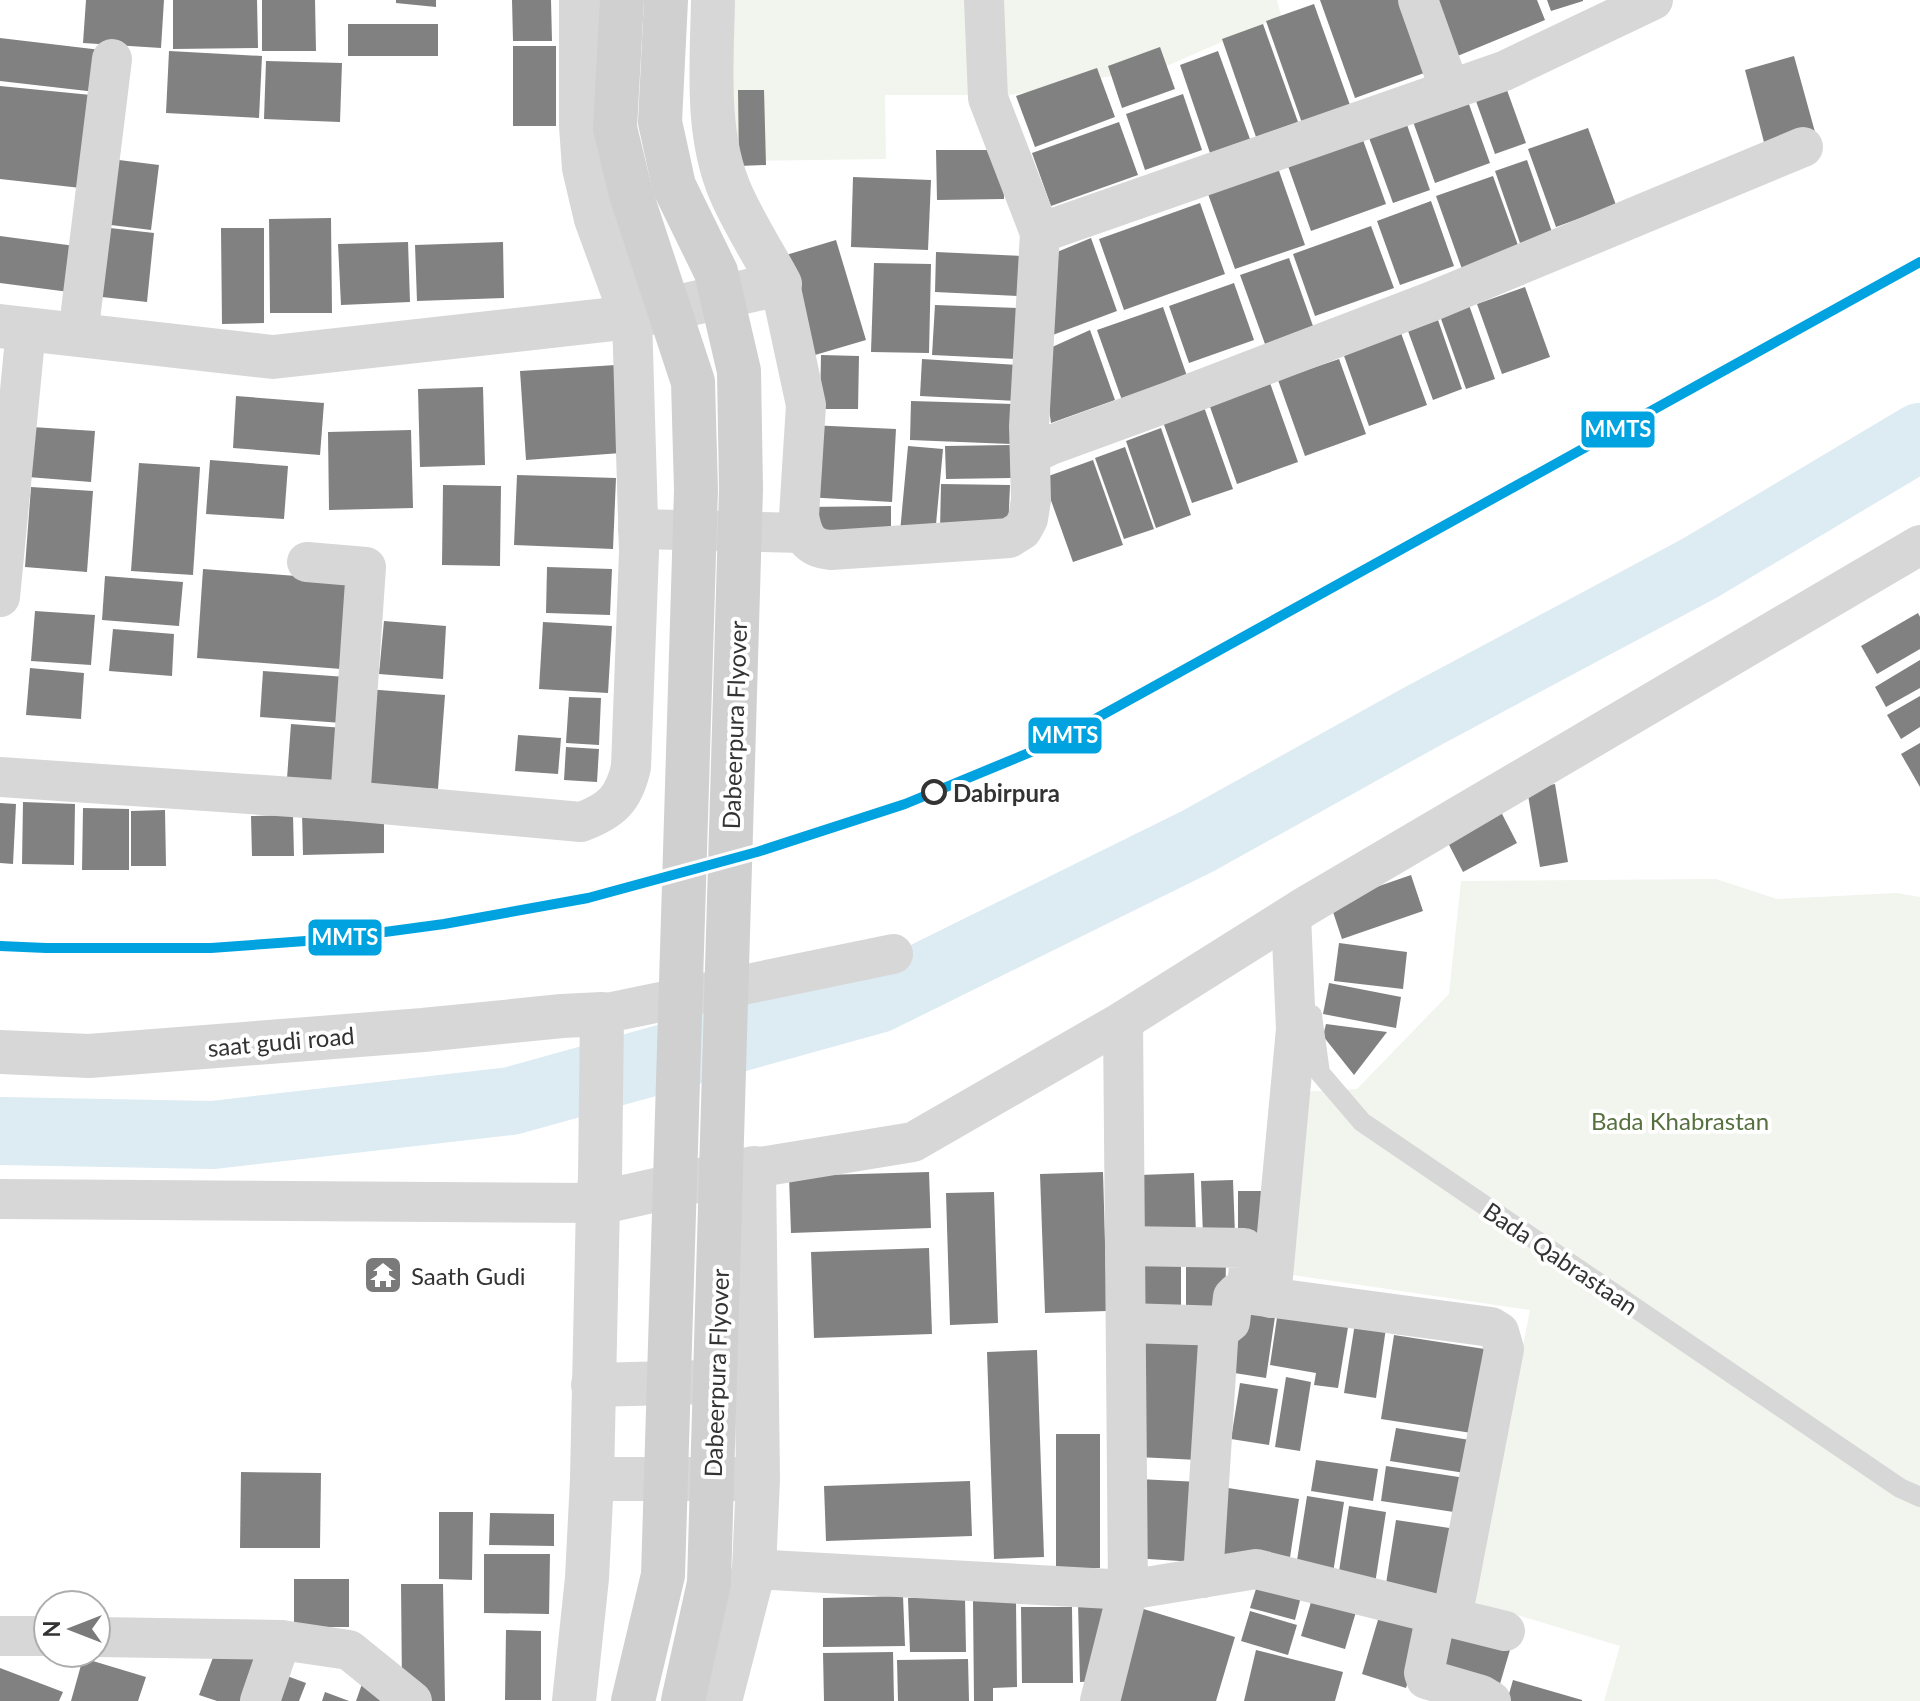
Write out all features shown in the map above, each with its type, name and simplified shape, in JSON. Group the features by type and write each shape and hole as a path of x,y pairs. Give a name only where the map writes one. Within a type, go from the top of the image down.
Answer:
{"main road":[{"name":"Dabeerpura Flyover","path":"622,0 615,128 631,194 693,382 696,490 663,1575 633,1701"},
{"name":"Dabeerpura Flyover","path":"666,0 660,122 674,186 716,272 739,371 741,489 709,1583 683,1701"}],"street":[{"path":"0,777 350,801 581,822 603,814 616,802 628,783 631,767 638,529 632,317 596,219 584,168 581,139 581,0"},
{"path":"713,0 712,100 718,152 729,190 780,284 806,405 799,516 802,533 818,549 831,550 1009,538 1022,530 1028,519 1031,500 1029,426 1040,233 988,98 984,0"},
{"path":"1418,0 1450,90"},
{"path":"1040,233 1504,71 1653,0"},
{"path":"78,335 112,59"},
{"path":"1030,455 1430,302 1803,147"},
{"path":"0,597 13,328 273,357 632,317 780,284"},
{"path":"638,529 802,533"},
{"path":"0,1199 599,1190 913,1142 1123,1021 1291,916 1916,557"},
{"path":"307,562 366,567 350,801"},
{"path":"1258,1296 1296,1029 1307,976 1291,916"},
{"path":"574,1701 587,1578 592,1479 599,1190 589,1020 893,954"},
{"name":"saat gudi road","path":"0,1052 89,1056 589,1020"},
{"path":"1100,1701 1128,1590 1123,1021"},
{"path":"720,1701 754,1569 758,1479 754,1168"},
{"path":"1125,1246 1244,1248 1250,1258 1258,1296"},
{"path":"1126,1323 1225,1326 1230,1322 1233,1297 1237,1293 1491,1327 1499,1332 1504,1349 1444,1616 1424,1673 1426,1679 1481,1695 1491,1701"},
{"path":"1203,1578 1219,1326"},
{"path":"593,1385 756,1380"},
{"path":"592,1479 758,1479"},
{"path":"754,1569 1128,1590 1256,1569 1505,1631"},
{"path":"0,1636 32,1636"},
{"path":"112,1637 281,1640 349,1650 412,1701"},
{"path":"260,1701 281,1640"}],"lane":[{"name":"Bada Qabrastaan","path":"1307,976 1320,1073 1362,1122 1900,1488 1920,1497"}],"green space":[{"path":"728,0 968,0 968,95 885,95 886,159 736,161"},
{"path":"986,0 1277,0 1281,16 1169,65 989,99"},
{"name":"Bada Khabrastan","path":"1716,879 1777,899 1897,893 1920,897 1920,1701 1604,1701 1620,1646 1474,1602 1530,1310 1293,1275 1300,1092 1357,1089 1449,994 1461,881"}],"building":[{"path":"86,0 164,0 161,48 83,43"},
{"path":"173,0 257,0 258,48 173,49"},
{"path":"262,0 315,0 316,51 262,51"},
{"path":"396,0 436,0 436,7 396,3"},
{"path":"512,0 551,0 552,41 513,41"},
{"path":"1320,0 1414,0 1438,68 1355,98"},
{"path":"1419,0 1537,0 1545,20 1443,62"},
{"path":"1547,0 1583,0 1583,1 1551,11"},
{"path":"1314,4 1350,105 1302,123 1266,21"},
{"path":"348,24 438,24 438,56 348,56"},
{"path":"1263,24 1298,122 1256,137 1222,39"},
{"path":"0,38 101,50 96,92 0,81"},
{"path":"513,46 556,46 556,126 513,126"},
{"path":"1160,47 1175,89 1122,108 1108,66"},
{"path":"169,51 262,56 259,118 166,113"},
{"path":"1218,51 1250,139 1210,153 1180,65"},
{"path":"1794,56 1815,132 1765,146 1745,70"},
{"path":"266,61 342,63 340,122 264,119"},
{"path":"1097,68 1115,117 1035,147 1016,96"},
{"path":"1503,79 1526,143 1495,154 1472,90"},
{"path":"0,86 91,95 81,188 0,179"},
{"path":"738,90 764,90 766,165 739,166"},
{"path":"1183,94 1202,150 1145,170 1126,114"},
{"path":"1466,96 1490,163 1435,183 1411,116"},
{"path":"1119,122 1138,175 1051,206 1032,153"},
{"path":"1406,122 1430,190 1393,203 1368,135"},
{"path":"1588,128 1616,205 1556,227 1528,149"},
{"path":"1363,140 1386,204 1311,231 1288,166"},
{"path":"936,150 1003,150 1004,199 937,200"},
{"path":"111,159 159,165 151,230 103,224"},
{"path":"1527,160 1552,232 1520,243 1495,171"},
{"path":"1278,168 1305,245 1235,269 1208,194"},
{"path":"1493,176 1519,248 1462,269 1436,196"},
{"path":"853,177 931,180 928,250 851,247"},
{"path":"1431,201 1454,266 1400,285 1377,221"},
{"path":"1200,203 1225,274 1124,310 1099,239"},
{"path":"331,218 332,313 270,313 269,219"},
{"path":"1371,226 1394,288 1315,316 1293,254"},
{"path":"101,227 154,233 147,302 93,296"},
{"path":"221,228 264,228 264,323 222,324"},
{"path":"0,236 75,246 69,292 0,283"},
{"path":"1091,238 1117,311 1050,336 1045,257"},
{"path":"836,240 866,340 815,355 786,255"},
{"path":"408,242 410,302 341,305 338,244"},
{"path":"503,242 504,298 417,301 415,245"},
{"path":"936,252 1021,256 1020,296 935,292"},
{"path":"1289,258 1313,326 1265,344 1240,275"},
{"path":"874,263 931,264 929,353 871,352"},
{"path":"1234,283 1254,340 1189,363 1169,306"},
{"path":"1525,287 1550,357 1502,374 1477,304"},
{"path":"935,305 1018,308 1016,359 932,355"},
{"path":"1469,305 1495,379 1466,389 1440,316"},
{"path":"1163,307 1188,379 1123,403 1097,330"},
{"path":"1438,320 1462,389 1433,400 1408,331"},
{"path":"1090,330 1115,400 1051,423 1041,352"},
{"path":"1401,333 1427,405 1369,426 1343,353"},
{"path":"821,355 859,356 858,409 820,409"},
{"path":"922,359 1019,365 1017,401 920,396"},
{"path":"1339,359 1366,434 1305,456 1278,380"},
{"path":"616,365 621,453 526,460 520,371"},
{"path":"1270,383 1298,462 1237,484 1209,404"},
{"path":"483,387 485,465 420,467 418,389"},
{"path":"236,396 324,403 320,455 233,448"},
{"path":"911,401 1013,404 1011,444 910,440"},
{"path":"1204,407 1233,489 1192,503 1163,422"},
{"path":"809,425 896,429 892,502 806,497"},
{"path":"32,427 95,431 91,482 28,477"},
{"path":"1161,428 1191,515 1156,528 1126,441"},
{"path":"411,430 413,508 329,510 328,432"},
{"path":"1011,445 1011,478 946,479 945,446"},
{"path":"908,446 943,449 935,535 900,532"},
{"path":"1125,447 1154,529 1124,539 1095,458"},
{"path":"210,460 288,466 284,519 206,514"},
{"path":"1093,460 1123,545 1073,562 1043,478"},
{"path":"139,463 200,467 193,575 131,571"},
{"path":"517,475 616,478 613,549 514,545"},
{"path":"941,484 1010,485 1008,532 940,530"},
{"path":"443,485 501,486 500,566 442,565"},
{"path":"31,487 93,491 87,572 25,567"},
{"path":"891,506 891,533 806,535 805,507"},
{"path":"547,567 612,569 610,615 546,613"},
{"path":"203,569 361,581 354,670 197,658"},
{"path":"105,576 183,582 179,626 102,620"},
{"path":"35,611 95,615 91,665 31,661"},
{"path":"1918,613 1920,649 1877,674 1861,646"},
{"path":"384,621 446,626 443,679 379,674"},
{"path":"543,622 612,626 608,693 539,689"},
{"path":"113,629 174,634 172,676 109,671"},
{"path":"1920,660 1920,688 1886,707 1875,687"},
{"path":"30,668 84,673 81,719 26,715"},
{"path":"263,671 346,677 342,723 260,717"},
{"path":"366,689 445,695 438,789 359,784"},
{"path":"1920,696 1920,727 1901,739 1887,715"},
{"path":"569,697 601,698 599,745 566,743"},
{"path":"291,724 344,728 339,796 286,792"},
{"path":"518,735 561,738 558,774 515,771"},
{"path":"1920,743 1920,787 1901,754"},
{"path":"566,747 599,749 597,782 564,780"},
{"path":"1555,784 1568,862 1540,867 1527,789"},
{"path":"23,802 75,804 74,865 22,864"},
{"path":"0,803 16,804 13,864 0,863"},
{"path":"83,808 129,809 129,870 82,870"},
{"path":"165,810 166,866 131,866 131,811"},
{"path":"384,810 384,853 303,855 302,812"},
{"path":"1500,810 1517,843 1463,872 1446,839"},
{"path":"293,815 294,856 252,856 251,816"},
{"path":"1411,875 1423,911 1342,939 1330,903"},
{"path":"1339,943 1407,952 1403,989 1334,981"},
{"path":"1329,983 1401,997 1396,1028 1323,1014"},
{"path":"1326,1024 1387,1032 1354,1075 1323,1036"},
{"path":"929,1172 931,1228 791,1233 789,1176"},
{"path":"1103,1172 1107,1311 1045,1313 1040,1174"},
{"path":"1194,1173 1196,1237 1142,1239 1140,1175"},
{"path":"1233,1180 1235,1235 1203,1236 1201,1181"},
{"path":"1238,1191 1271,1191 1271,1243 1238,1243"},
{"path":"994,1192 998,1323 950,1325 946,1193"},
{"path":"929,1248 932,1334 814,1338 811,1252"},
{"path":"1181,1252 1181,1319 1141,1320 1140,1253"},
{"path":"1186,1259 1226,1259 1225,1320 1186,1319"},
{"path":"1238,1304 1276,1310 1266,1378 1228,1372"},
{"path":"1279,1304 1350,1315 1338,1388 1314,1385 1316,1373 1270,1365"},
{"path":"1355,1323 1386,1328 1376,1398 1344,1393"},
{"path":"1143,1334 1205,1338 1198,1460 1138,1457"},
{"path":"1394,1335 1491,1350 1478,1434 1381,1419"},
{"path":"1037,1350 1044,1557 994,1559 987,1352"},
{"path":"1286,1377 1311,1382 1300,1451 1275,1447"},
{"path":"1240,1383 1278,1389 1269,1445 1231,1439"},
{"path":"1396,1428 1482,1442 1477,1475 1390,1461"},
{"path":"1056,1434 1100,1434 1100,1568 1056,1568"},
{"path":"1316,1460 1378,1469 1373,1501 1311,1491"},
{"path":"1386,1466 1472,1479 1467,1514 1381,1501"},
{"path":"241,1472 321,1473 320,1548 240,1548"},
{"path":"1138,1479 1200,1482 1195,1562 1133,1558"},
{"path":"970,1481 972,1536 826,1541 824,1486"},
{"path":"1228,1488 1299,1499 1288,1570 1217,1559"},
{"path":"1307,1496 1344,1502 1333,1573 1296,1567"},
{"path":"1349,1506 1386,1512 1375,1584 1338,1578"},
{"path":"439,1512 473,1512 472,1580 439,1579"},
{"path":"490,1513 554,1514 554,1546 489,1545"},
{"path":"1396,1520 1463,1530 1453,1601 1385,1590"},
{"path":"484,1554 550,1554 549,1614 484,1613"},
{"path":"1260,1576 1303,1589 1295,1620 1250,1608"},
{"path":"294,1579 349,1579 349,1627 294,1627"},
{"path":"401,1584 443,1584 445,1701 420,1701 402,1688"},
{"path":"1314,1592 1358,1605 1345,1649 1301,1636"},
{"path":"903,1596 905,1646 823,1647 823,1598"},
{"path":"965,1597 966,1652 910,1652 908,1598"},
{"path":"973,1601 1016,1601 1017,1687 993,1688 993,1701 974,1701"},
{"path":"1117,1602 1100,1681 1080,1682 1078,1603"},
{"path":"1021,1607 1072,1607 1073,1683 1022,1683"},
{"path":"1137,1607 1235,1637 1216,1701 1110,1701"},
{"path":"1250,1611 1297,1625 1288,1655 1241,1641"},
{"path":"1380,1613 1424,1625 1406,1688 1362,1674"},
{"path":"1451,1625 1512,1643 1497,1694 1436,1676"},
{"path":"506,1630 541,1631 541,1700 505,1700"},
{"path":"218,1644 260,1659 245,1701 217,1701 199,1695"},
{"path":"1256,1650 1343,1672 1335,1701 1244,1701"},
{"path":"893,1652 894,1701 824,1701 823,1653"},
{"path":"968,1659 969,1701 898,1701 897,1660"},
{"path":"112,1667 146,1677 138,1701 71,1701 80,1669"},
{"path":"0,1668 63,1692 59,1701 0,1701"},
{"path":"279,1673 306,1683 299,1701 268,1701"},
{"path":"1513,1680 1582,1700 1582,1701 1507,1701"},
{"path":"362,1684 407,1701 356,1701"},
{"path":"325,1692 349,1701 322,1701"}],"waterway":[{"path":"0,1131 213,1135 511,1101 878,999 1198,841 1700,568 1920,437"}],"transit line":[{"name":"MMTS","path":"0,946 211,948 333,939 444,924 588,898 757,852 905,804 1048,745 1920,262"}],"place":[{"name":"Dabirpura","path":"934,792"},
{"name":"Saath Gudi","path":"383,1275"}]}
